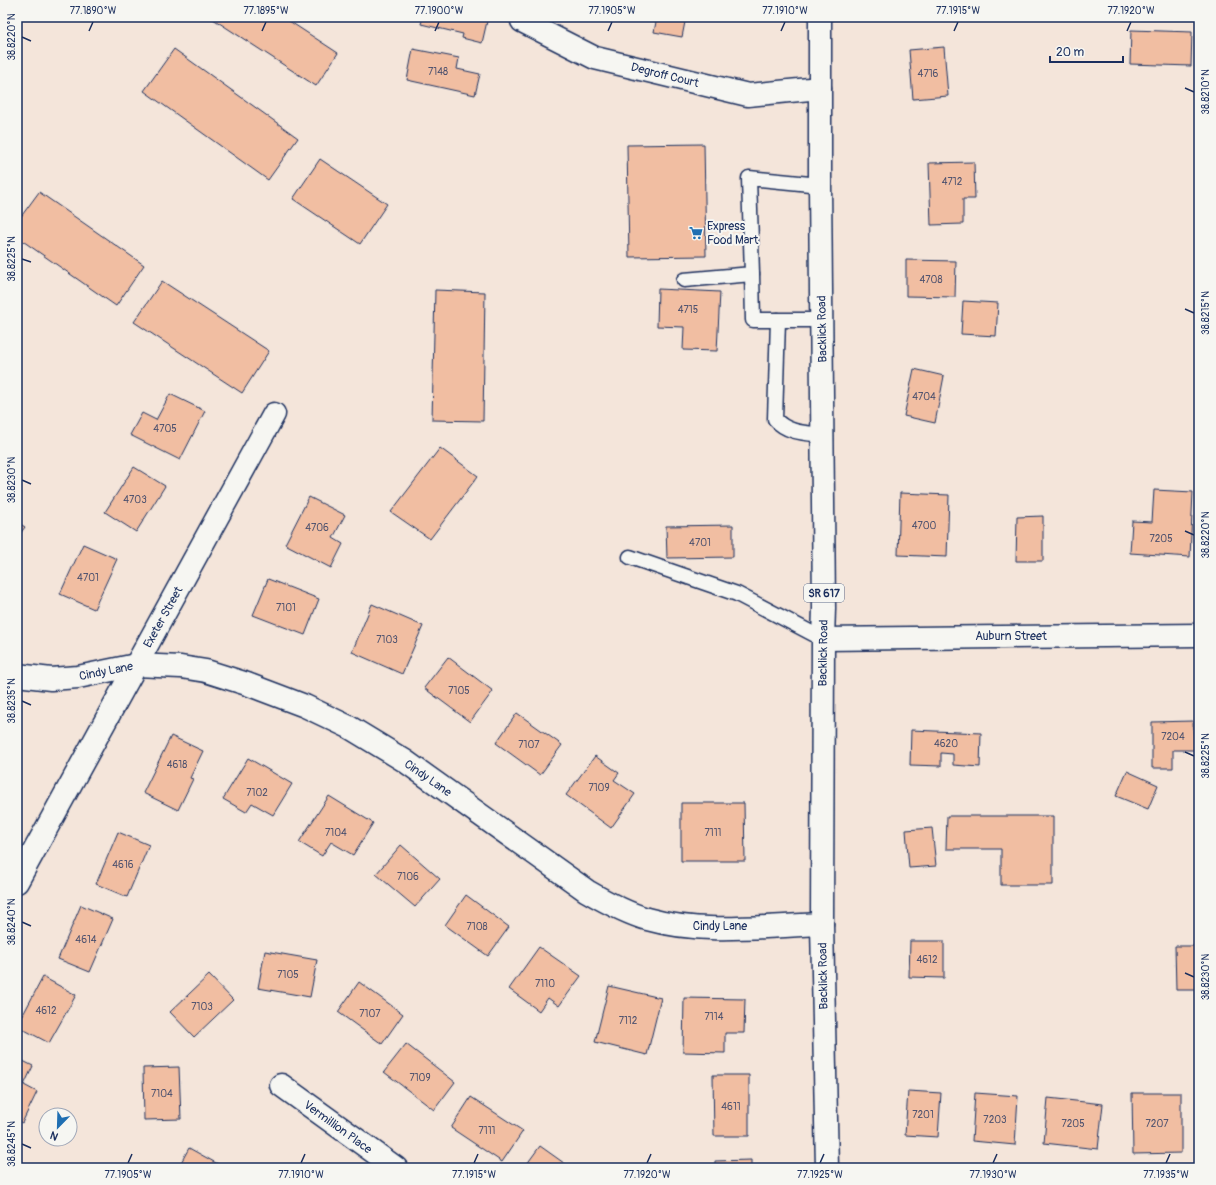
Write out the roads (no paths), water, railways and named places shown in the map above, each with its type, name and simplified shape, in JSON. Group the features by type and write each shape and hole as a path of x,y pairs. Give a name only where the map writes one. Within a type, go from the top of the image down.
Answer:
{"street":[{"name":"Degroff Court","path":"523,17 522,21 595,58 748,95 820,88"},
{"name":"Backlick Road","path":"820,17 824,600 822,924 827,1168"},
{"name":"Exeter Street","path":"17,882 274,414"},
{"name":"Auburn Street","path":"823,639 1199,635"},
{"name":"Cindy Lane","path":"17,675 51,679 78,677 136,665 181,667 206,671 247,684 304,706 349,727 405,761 587,891 611,905 646,919 675,925 715,928 822,924"},
{"name":"Vermillion Place","path":"281,1085 396,1168"}],"lane":[{"path":"820,185 749,178 753,320 822,320"},
{"path":"684,280 752,274"},
{"path":"778,320 775,419 780,425 791,430 823,435"},
{"path":"630,556 737,594 823,639"}],"place":[{"name":"Express Food Mart","path":"696,233"}]}
